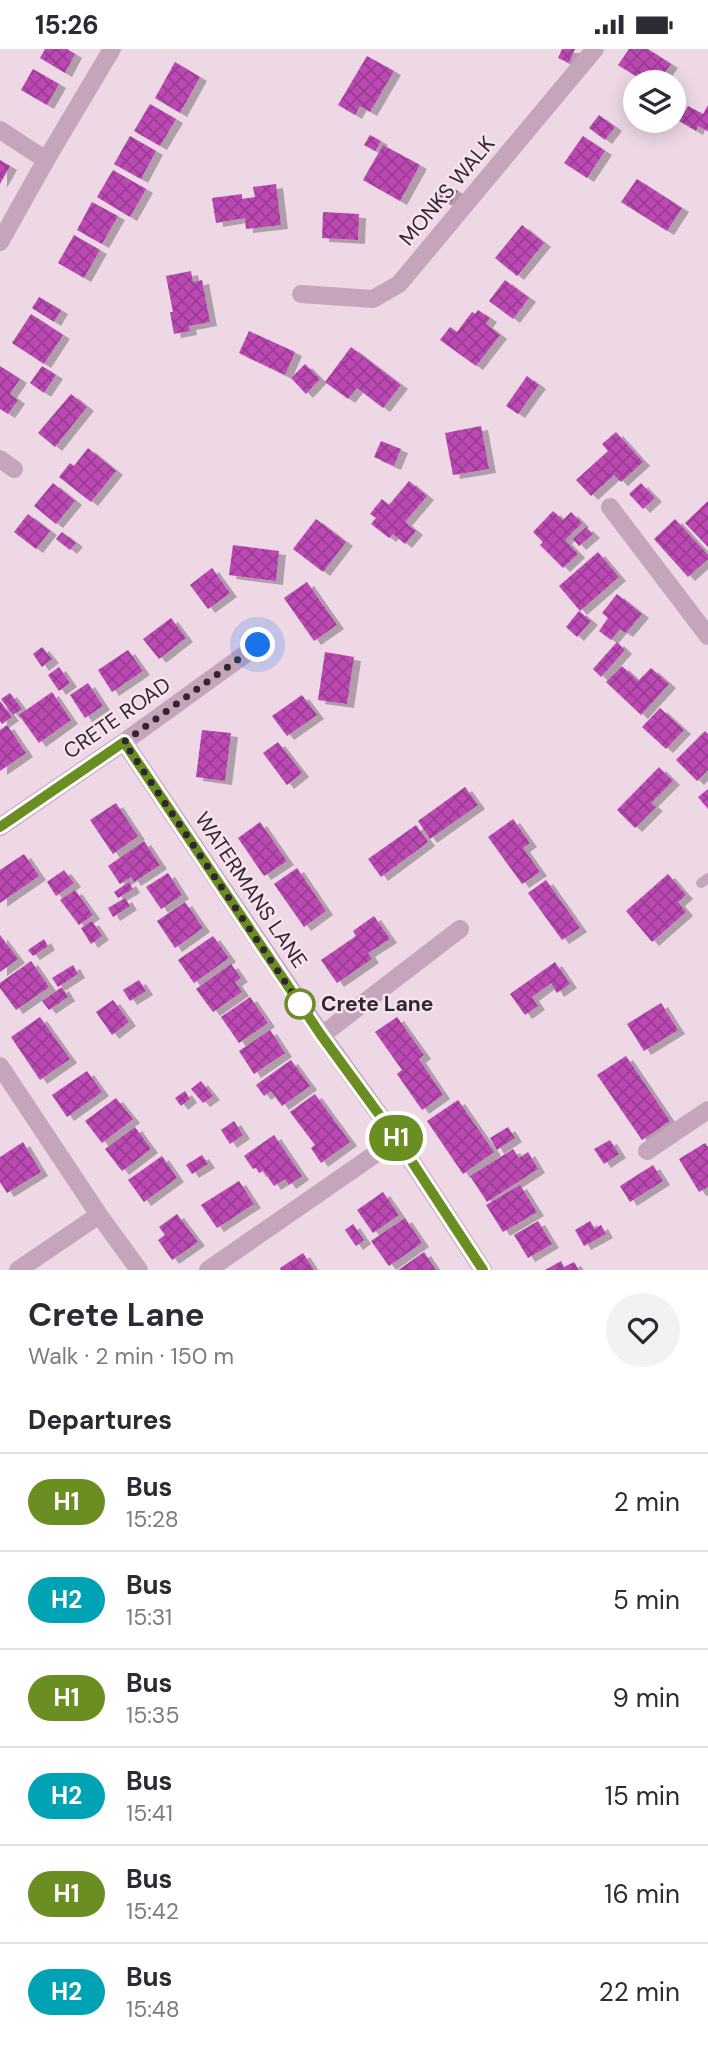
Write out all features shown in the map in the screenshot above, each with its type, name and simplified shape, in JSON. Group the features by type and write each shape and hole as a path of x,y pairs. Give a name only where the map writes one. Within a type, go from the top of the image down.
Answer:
{"street":[{"path":"0,242 112,49"},
{"name":"MONKS WALK","path":"301,294 373,299 399,284 595,49"},
{"path":"0,130 46,160"},
{"path":"610,507 708,636"},
{"path":"696,618 708,603"},
{"name":"CRETE ROAD","path":"0,827 258,645"},
{"name":"WATERMANS LANE","path":"124,742 321,1035 397,1139 483,1270"},
{"path":"321,1035 460,929"},
{"path":"0,1066 139,1270"},
{"path":"647,1151 708,1109"},
{"path":"208,1270 397,1139"},
{"path":"18,1270 99,1215"}],"building":[{"path":"45,49 67,49 75,54 65,73 40,58"},
{"path":"562,49 575,49 569,63 558,58"},
{"path":"629,49 648,49 671,64 667,70 626,70 618,65"},
{"path":"367,56 394,71 370,112 360,106 355,115 338,105"},
{"path":"175,62 200,77 180,113 155,98"},
{"path":"33,69 59,84 47,105 21,90"},
{"path":"150,104 176,119 160,146 134,131"},
{"path":"708,105 708,131 698,126 696,131 686,125 688,106 703,114"},
{"path":"599,115 615,127 605,140 589,128"},
{"path":"370,135 381,141 375,151 364,145"},
{"path":"130,136 156,151 141,179 114,164"},
{"path":"583,136 605,151 587,178 564,163"},
{"path":"383,145 420,165 400,201 363,180"},
{"path":"0,160 10,166 0,184"},
{"path":"113,170 146,189 130,217 97,197"},
{"path":"637,179 682,208 667,231 621,202"},
{"path":"442,182 458,191 450,204 434,196"},
{"path":"276,184 281,225 246,229 245,218 216,223 212,198 242,194 242,199 255,197 253,187"},
{"path":"92,202 118,216 102,244 77,230"},
{"path":"323,212 359,214 358,240 322,238"},
{"path":"522,225 544,243 517,276 495,258"},
{"path":"74,235 100,250 84,278 58,263"},
{"path":"191,271 193,282 202,280 210,322 189,326 190,331 174,334 166,276"},
{"path":"505,280 529,298 513,319 489,301"},
{"path":"39,297 61,310 54,322 32,308"},
{"path":"478,310 490,318 486,324 500,335 476,366 440,340 450,327 457,332 472,312 475,314"},
{"path":"31,314 63,335 44,364 12,343"},
{"path":"249,331 295,352 285,375 239,353"},
{"path":"351,347 401,385 383,408 357,388 348,399 325,382"},
{"path":"305,364 320,379 306,394 291,378"},
{"path":"0,366 20,379 10,394 18,400 8,414 0,409"},
{"path":"42,366 56,375 44,393 30,383"},
{"path":"527,376 539,385 518,414 506,406"},
{"path":"71,394 87,407 55,447 38,433"},
{"path":"481,426 489,469 453,475 445,433"},
{"path":"616,432 643,462 621,482 614,475 591,496 576,480 608,451 602,444"},
{"path":"381,441 401,449 394,466 374,457"},
{"path":"88,448 116,471 91,502 59,477 70,463 74,466"},
{"path":"409,481 427,496 405,522 416,531 405,544 393,534 389,538 371,524 376,518 370,514 382,499 389,505"},
{"path":"53,483 75,501 56,524 34,506"},
{"path":"641,483 655,498 643,509 629,494"},
{"path":"708,501 708,547 685,523"},
{"path":"553,511 563,520 571,512 582,523 565,540 578,554 563,568 540,545 543,542 533,532"},
{"path":"28,514 50,531 36,549 14,532"},
{"path":"316,519 346,542 323,572 293,549"},
{"path":"675,519 708,555 708,559 688,577 654,539"},
{"path":"586,527 593,534 579,546 573,539"},
{"path":"62,532 76,543 70,550 56,539"},
{"path":"233,545 279,551 276,581 229,575"},
{"path":"598,552 619,577 580,611 559,586"},
{"path":"212,568 230,593 208,609 190,585"},
{"path":"307,582 337,625 314,641 284,598"},
{"path":"617,594 642,614 626,633 620,629 611,640 599,631 608,618 602,613"},
{"path":"579,611 591,621 577,637 566,627"},
{"path":"171,618 186,638 159,659 143,639"},
{"path":"617,642 625,650 601,677 593,669"},
{"path":"42,647 52,659 42,667 33,654"},
{"path":"128,650 143,671 112,692 98,670"},
{"path":"325,652 354,657 347,704 318,700"},
{"path":"622,666 638,681 651,668 669,684 641,715 606,682"},
{"path":"59,667 70,683 59,691 48,675"},
{"path":"88,683 103,706 85,718 70,695"},
{"path":"52,692 71,720 39,743 19,715"},
{"path":"10,693 22,709 13,715 1,699"},
{"path":"302,695 317,715 287,736 272,716"},
{"path":"0,701 12,717 2,724 0,721"},
{"path":"660,708 684,730 666,749 642,727"},
{"path":"7,725 26,753 0,771 0,730"},
{"path":"202,730 231,733 225,781 196,777"},
{"path":"705,731 708,734 708,770 697,781 676,760"},
{"path":"278,742 302,773 287,785 263,753"},
{"path":"659,767 673,781 651,803 656,807 635,828 617,810"},
{"path":"465,787 478,805 430,839 418,821"},
{"path":"708,789 708,809 698,797"},
{"path":"116,803 138,836 113,854 90,820"},
{"path":"513,819 530,843 523,848 540,872 522,884 488,837"},
{"path":"260,822 287,861 264,876 238,838"},
{"path":"416,825 428,842 381,877 368,859"},
{"path":"144,841 160,865 134,882 131,877 120,884 108,866"},
{"path":"24,854 39,876 0,903 0,870"},
{"path":"297,868 326,911 304,927 274,884"},
{"path":"64,870 74,883 56,896 47,882"},
{"path":"168,873 182,895 161,909 146,887"},
{"path":"668,874 686,895 678,902 686,912 652,942 626,911"},
{"path":"546,880 580,928 562,940 528,893"},
{"path":"129,882 133,889 118,898 114,892"},
{"path":"75,890 93,915 79,925 60,900"},
{"path":"125,898 130,906 113,917 108,908"},
{"path":"185,902 203,928 175,948 157,921"},
{"path":"374,916 390,939 368,953 372,959 337,983 321,960 356,936 353,931"},
{"path":"92,921 102,936 91,944 81,928"},
{"path":"0,935 18,959 0,972"},
{"path":"213,936 229,958 194,983 178,960"},
{"path":"44,939 48,946 33,956 28,950"},
{"path":"31,961 49,987 16,1010 0,988 0,983"},
{"path":"555,962 570,984 557,993 551,983 532,997 538,1006 525,1015 510,994"},
{"path":"231,964 241,978 235,982 242,992 213,1012 196,989"},
{"path":"73,965 78,974 58,987 52,978"},
{"path":"139,980 146,991 130,1001 123,990"},
{"path":"62,987 68,997 49,1010 42,1001"},
{"path":"250,997 268,1023 239,1043 221,1017"},
{"path":"113,1000 129,1022 112,1035 96,1012"},
{"path":"661,1003 678,1030 644,1051 627,1024"},
{"path":"40,1017 70,1059 40,1080 11,1037"},
{"path":"397,1017 424,1055 419,1059 443,1095 422,1110 397,1074 402,1070 375,1032"},
{"path":"270,1030 285,1053 254,1074 239,1051"},
{"path":"626,1056 670,1121 642,1140 597,1075"},
{"path":"291,1060 310,1086 282,1106 271,1091 264,1096 256,1085"},
{"path":"87,1071 102,1092 67,1117 52,1095"},
{"path":"201,1081 213,1096 203,1103 191,1089"},
{"path":"185,1091 190,1099 181,1106 175,1098"},
{"path":"315,1094 350,1142 321,1163 311,1148 315,1145 290,1112"},
{"path":"116,1098 133,1119 102,1143 85,1121"},
{"path":"458,1100 494,1152 463,1174 427,1121"},
{"path":"234,1121 243,1135 230,1144 221,1130"},
{"path":"135,1127 151,1149 122,1171 105,1149"},
{"path":"508,1127 515,1138 497,1150 490,1138"},
{"path":"274,1135 302,1176 289,1185 285,1179 274,1186 263,1170 259,1173 256,1168 253,1169 244,1156"},
{"path":"610,1140 619,1154 604,1164 594,1149"},
{"path":"23,1142 41,1172 7,1193 0,1182 0,1157"},
{"path":"705,1143 708,1147 708,1187 699,1192 679,1159"},
{"path":"513,1149 519,1158 528,1152 538,1169 487,1202 470,1176"},
{"path":"202,1155 208,1164 192,1174 186,1165"},
{"path":"162,1156 177,1178 144,1202 128,1180"},
{"path":"653,1165 663,1181 630,1202 620,1186"},
{"path":"239,1181 254,1204 217,1228 201,1205"},
{"path":"520,1185 537,1212 503,1232 486,1205"},
{"path":"383,1192 399,1215 373,1233 357,1210"},
{"path":"177,1214 198,1242 172,1260 158,1240 165,1235 159,1227"},
{"path":"405,1218 422,1243 389,1266 371,1241"},
{"path":"538,1221 552,1244 528,1258 514,1235"},
{"path":"590,1221 595,1229 601,1225 606,1234 584,1246 575,1230"},
{"path":"353,1224 364,1240 356,1246 345,1230"},
{"path":"424,1252 436,1270 398,1270"},
{"path":"303,1253 314,1270 281,1270 280,1268"},
{"path":"561,1261 564,1267 574,1262 579,1270 545,1270"}],"bus line":[{"name":"H1","path":"0,827 124,742 321,1035 397,1139 483,1270"}],"place":[{"name":"Crete Lane","path":"300,1004"}],"route":[{"path":"258,645 124,742 306,1013 300,1004"}]}
